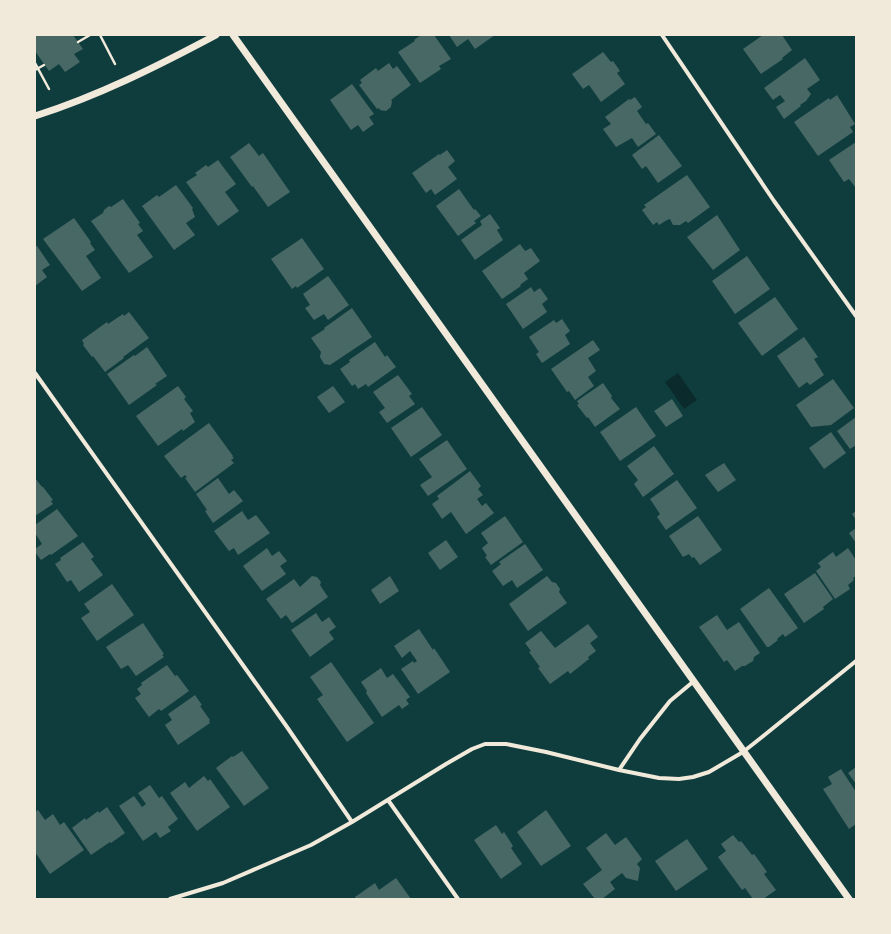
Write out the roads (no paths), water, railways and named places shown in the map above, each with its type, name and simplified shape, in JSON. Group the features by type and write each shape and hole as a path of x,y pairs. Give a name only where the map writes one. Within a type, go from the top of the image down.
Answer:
{"street":[{"path":"35,116 111,88 216,35"},
{"path":"233,35 849,899"},
{"path":"662,35 774,200 856,316"},
{"path":"35,373 287,727 352,822"},
{"path":"170,899 223,883 311,845 352,822 453,760 472,749 485,744 506,744 660,778 679,779 693,777 708,772 743,752 783,722 856,661"},
{"path":"619,770 640,738 670,701 694,681"},
{"path":"388,800 458,899"}],"water":[{"path":"678,373 697,400 684,409 665,382"}]}
